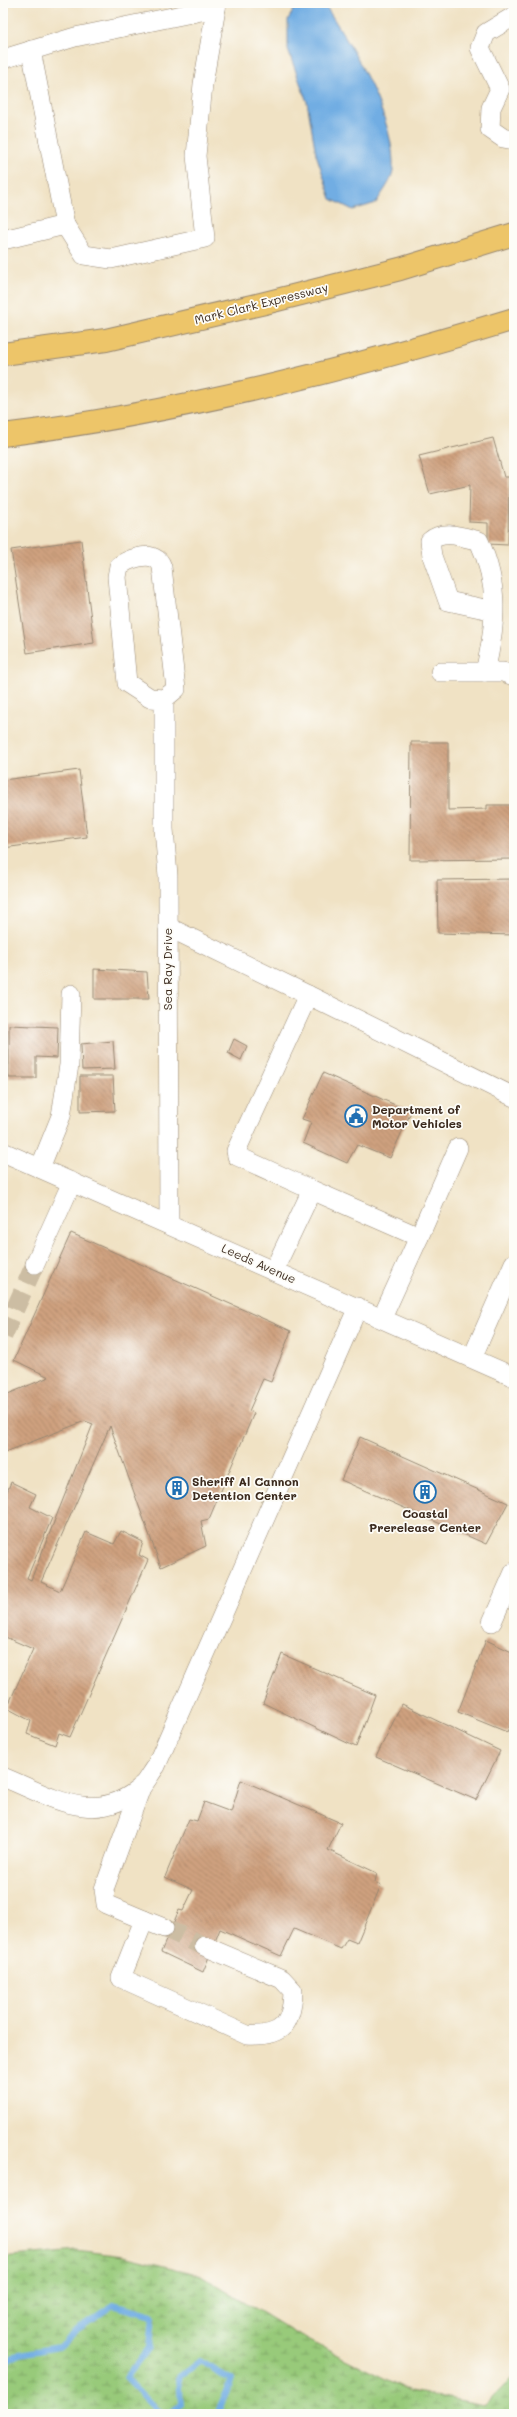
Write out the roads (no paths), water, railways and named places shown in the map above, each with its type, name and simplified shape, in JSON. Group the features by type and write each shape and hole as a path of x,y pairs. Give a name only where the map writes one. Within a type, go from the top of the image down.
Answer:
{"highway":[{"name":"Mark Clark Expressway","path":"3,354 106,340 265,303 400,269 514,234"},
{"path":"3,435 150,413 278,384 434,343 514,320"}],"street":[{"path":"3,59 31,50 75,37 217,6 204,84 196,156 205,238 111,259 84,256 66,225 31,50"},
{"path":"514,16 486,33 480,48 500,89 491,108 490,129 503,138 514,140"},
{"path":"3,240 66,225"},
{"path":"150,557 156,559 162,566 176,689 164,707 127,683 117,576 119,566 127,560 150,557"},
{"path":"485,672 492,641 494,611"},
{"path":"440,672 503,672 514,676"},
{"name":"Sea Ray Drive","path":"164,707 164,829 168,876 169,1223"},
{"path":"168,927 514,1097"},
{"path":"40,1168 61,1116 69,1064 71,994"},
{"path":"308,995 236,1151 237,1156 419,1237"},
{"path":"382,1318 458,1148"},
{"name":"Leeds Avenue","path":"3,1152 169,1223 514,1377"},
{"path":"35,1264 72,1182"},
{"path":"274,1270 312,1190"},
{"path":"472,1358 514,1262"},
{"path":"164,1928 106,1904 104,1889 142,1785 159,1758 358,1307"},
{"path":"492,1622 514,1572"},
{"path":"3,1777 74,1806 98,1808 120,1800 142,1785"},
{"path":"144,1920 121,1978 247,2034 262,2036 283,2027 292,2012 293,1991 282,1979 204,1946"}],"water":[{"path":"297,3 321,3 325,5 360,63 380,107 388,129 392,150 393,171 388,183 376,203 353,210 331,199 316,154 307,102 288,50 288,20"}],"waterway":[{"path":"3,2363 20,2354 59,2347 78,2329 113,2305 152,2316 149,2348 126,2378 161,2414"},
{"path":"170,2414 181,2404 179,2377 200,2361 232,2380 217,2414"}],"tunnel":[{"path":"3,1336 35,1264"},
{"path":"164,1928 204,1946"}],"place":[{"name":"Department of Motor Vehicles","path":"356,1116"},
{"name":"Sheriff Al Cannon Detention Center","path":"177,1488"},
{"name":"Coastal Prerelease Center","path":"425,1492"}]}
